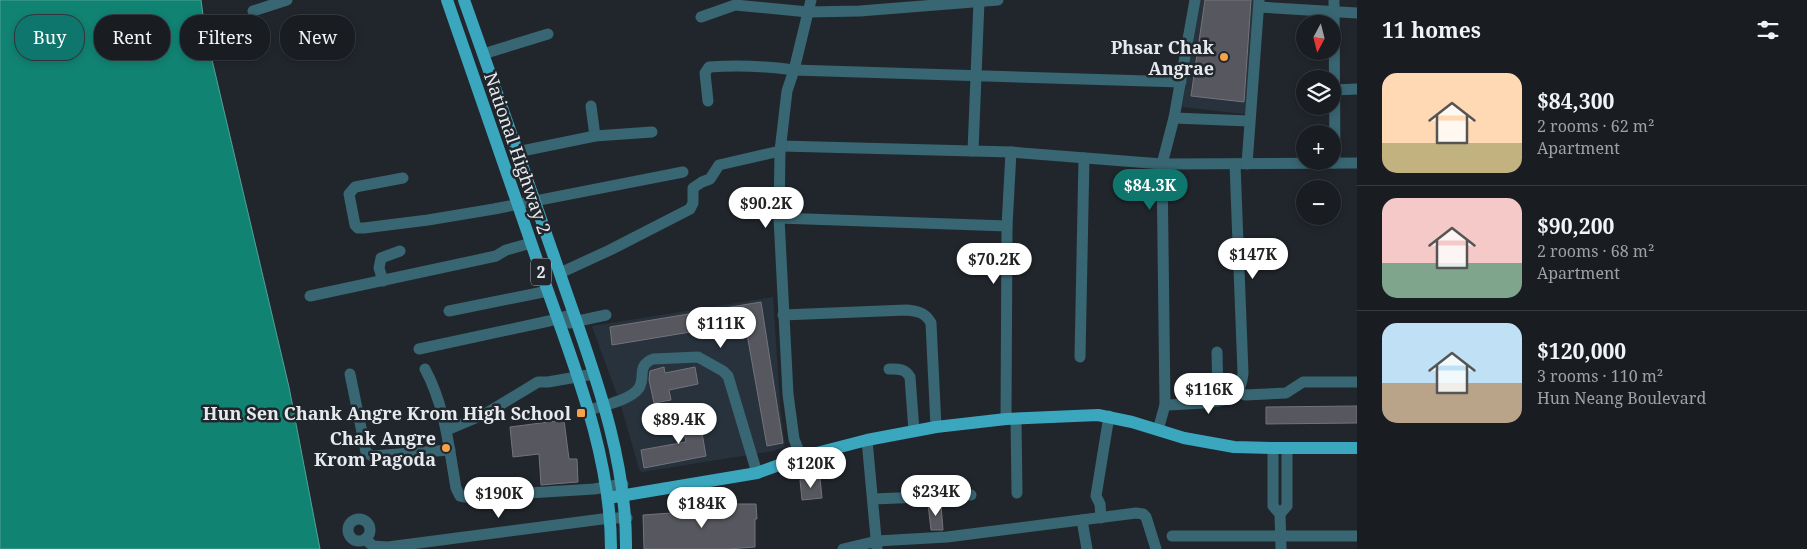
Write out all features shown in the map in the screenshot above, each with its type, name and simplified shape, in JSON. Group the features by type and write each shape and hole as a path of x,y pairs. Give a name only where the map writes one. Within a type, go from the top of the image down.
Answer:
{"main road":[{"name":"National Highway 2","path":"447,0 589,410 607,492 610,518 610,549"},
{"name":"National Highway 2","path":"464,0 605,405 624,489 626,549"},
{"path":"486,114 503,109"},
{"path":"607,492 758,473 801,457 866,440 936,427 1011,419 1089,414 1108,416 1184,438 1234,447 1357,448"}],"street":[{"path":"253,11 287,0"},
{"path":"701,17 735,5 810,6 860,11 998,0"},
{"path":"1158,430 1165,405 1162,164 1174,118 1195,0"},
{"path":"1334,0 1334,70"},
{"path":"973,151 979,1"},
{"path":"1247,164 1259,4 1334,13 1357,13"},
{"path":"801,457 794,439 788,394 779,218 781,148 787,91 810,6"},
{"path":"483,54 548,34"},
{"path":"708,101 705,73 709,67 766,66 794,70 1180,82"},
{"path":"1341,90 1357,89"},
{"path":"591,106 595,136"},
{"path":"1174,118 1249,121"},
{"path":"517,152 595,136 652,132"},
{"path":"560,273 610,250 690,208 694,202 693,188 710,179 718,165 781,148 1011,152 1162,164 1296,163"},
{"path":"1011,152 1007,226 1011,419 1017,493"},
{"path":"1080,357 1084,158"},
{"path":"1341,163 1357,163"},
{"path":"1165,405 1230,399 1238,391 1242,383 1235,164"},
{"path":"403,178 355,187 351,190 349,194 355,225 358,228 428,220 535,202 684,172"},
{"path":"779,218 1007,226"},
{"path":"310,296 496,256 506,250 531,243"},
{"path":"382,281 379,268 381,258 400,251"},
{"path":"449,311 548,291"},
{"path":"783,315 906,310 920,312 927,317 931,324 936,427"},
{"path":"419,349 575,318 606,315"},
{"path":"1216,352 1218,401"},
{"path":"589,410 631,396 639,388 644,366 653,359 698,357 723,370 728,376 758,473"},
{"path":"425,369 433,384 447,430 457,493 460,496 465,498 607,492"},
{"path":"888,369 903,369 910,377 914,431"},
{"path":"350,374 366,452 368,454 372,456 450,450"},
{"path":"447,430 486,414 538,382 594,374"},
{"path":"1238,391 1245,394 1286,392 1303,382 1357,382"},
{"path":"1101,518 1100,504 1096,496 1108,416"},
{"path":"866,440 877,545"},
{"path":"1273,448 1273,506 1280,514 1281,549"},
{"path":"1280,514 1288,506 1287,448"},
{"path":"873,498 971,495"},
{"path":"843,549 1136,513 1146,516 1156,549"},
{"path":"365,538 373,546 388,547 610,518 626,518"},
{"path":"1082,520 1087,549"},
{"path":"1172,536 1357,536"}],"shaded area":[{"path":"0,0 201,0 203,15 180,15 180,60 212,60 289,387 320,549 0,549"},
{"name":"Phsar Chak Angrae","path":"1200,0 1262,0 1252,115 1182,107"},
{"path":"773,297 780,405 785,447 773,451 642,472 639,469 621,406 592,326"}],"building":[{"name":"Phsar Chak Angrae","path":"1205,0 1251,0 1244,102 1191,96"},
{"path":"761,302 783,443 767,446 745,323 612,345 610,327"},
{"path":"664,367 665,373 695,367 698,384 669,390 671,400 654,403 649,380 650,371"},
{"path":"1357,406 1357,423 1266,424 1266,407"},
{"path":"698,410 706,456 644,468 641,450 686,442 680,413"},
{"path":"564,420 569,459 577,459 578,482 541,485 539,454 513,457 510,427"},
{"path":"820,478 822,498 802,500 800,480"},
{"path":"728,504 756,504 755,547 728,549 644,549 643,515 728,509"},
{"path":"928,504 941,504 943,530 931,530"}],"place":[{"name":"Phsar Chak Angrae","path":"1224,57"},
{"name":"Hun Sen Chank Angre Krom High School","path":"581,413"},
{"name":"Chak Angre Krom Pagoda","path":"446,448"}]}
